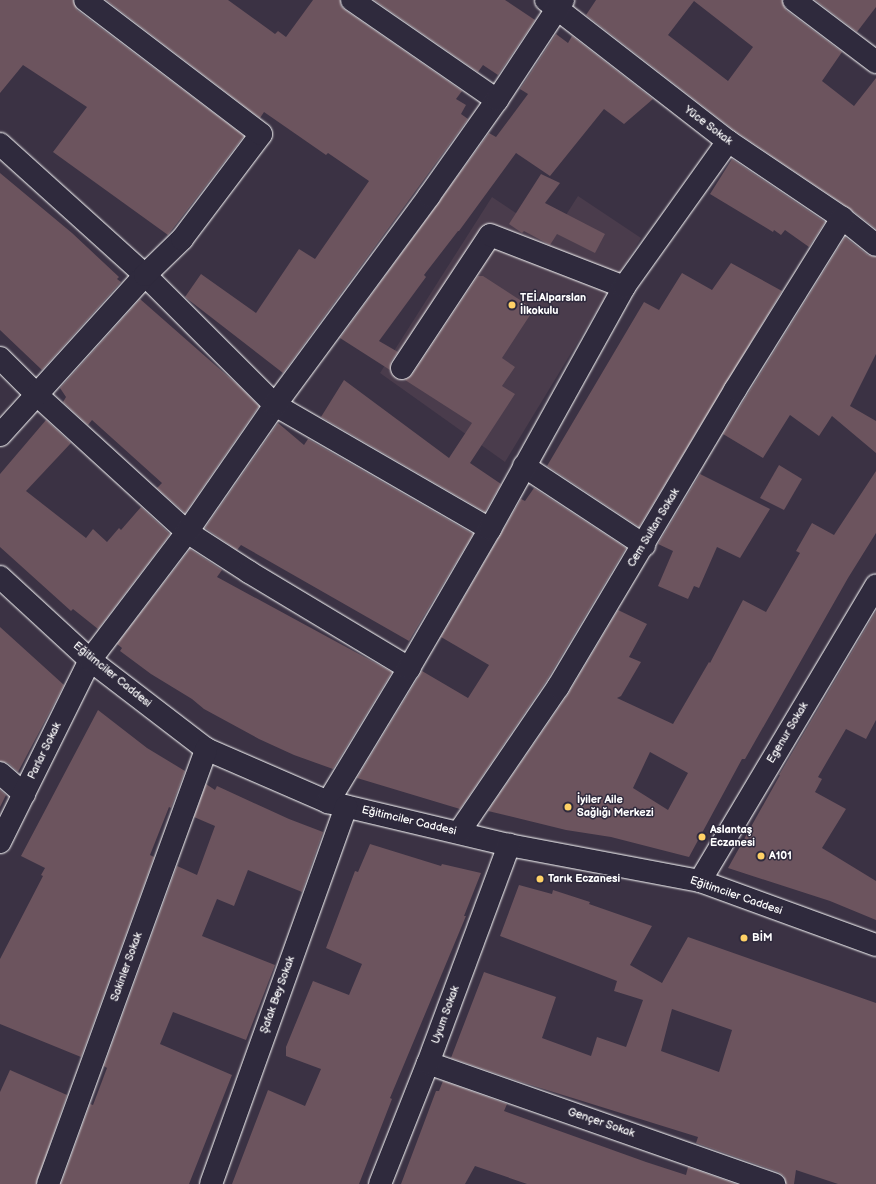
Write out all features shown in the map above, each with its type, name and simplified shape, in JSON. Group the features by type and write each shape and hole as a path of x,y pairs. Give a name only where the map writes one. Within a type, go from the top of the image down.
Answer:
{"street":[{"path":"0,436 145,275 182,239 260,134 85,0"},
{"path":"352,0 497,100"},
{"path":"794,0 876,62"},
{"name":"Parlar Sokak","path":"0,842 90,660 187,532 275,405 429,196 497,100 555,3"},
{"name":"Yüce Sokak","path":"555,3 728,141 842,218 876,245"},
{"name":"Şafak Bey Sokak","path":"211,1184 337,804 409,668 490,529 624,287 728,141"},
{"path":"0,144 145,275 275,405 490,529"},
{"name":"Cem Sultan Sokak","path":"459,832 558,688 735,390 842,218"},
{"path":"402,368 490,235 624,287"},
{"path":"0,358 37,395 187,532 249,572 409,668"},
{"path":"524,466 644,545"},
{"name":"Eğitimciler Caddesi","path":"0,577 90,660 206,749 337,804 509,845 700,881 876,945"},
{"name":"Egenur Sokak","path":"700,881 876,586"},
{"name":"Sakinler Sokak","path":"48,1184 206,749"},
{"path":"0,773 24,794"},
{"name":"Uyum Sokak","path":"380,1184 428,1063 509,845"},
{"name":"Gençer Sokak","path":"428,1063 774,1184"}],"shaded area":[{"name":"TEİ.Alparslan İlkokulu","path":"578,196 641,238 505,462 380,373 492,197 552,237"}],"building":[{"path":"0,0 73,0 77,10 244,136 168,235 53,152 87,107 23,65 0,93"},
{"path":"106,0 228,0 275,34 278,31 286,37 313,0 340,0 341,6 345,10 462,91 456,99 466,105 461,114 468,119 283,373 185,297 201,274 256,313 299,249 315,259 369,181 328,153 326,155 264,112 260,118"},
{"path":"374,0 505,0 535,20 498,75 483,65 478,72"},
{"path":"596,0 782,0 786,10 842,52 822,81 854,106 876,78 876,229 849,208 735,131 586,15","holes":["694,1 753,47 728,81 668,35"]},
{"path":"815,0 876,0 876,7 857,32"},
{"path":"556,34 568,43 572,36 653,99 624,124 604,109 550,176 516,153 459,231 424,275 426,277 379,341 398,352 391,361 390,370 340,338 489,133 496,137 528,94 520,89"},
{"path":"732,159 825,222 809,247 785,230 781,235 774,230 773,232 710,194"},
{"path":"0,173 72,233 119,277 117,279 121,282 42,370 0,330"},
{"path":"541,174 560,183 545,203 605,234 595,253 557,234 550,245 524,231 522,233 509,224"},
{"path":"845,237 868,255 876,257 876,354 850,406 876,421 876,453 832,416 819,436 790,415 763,458 723,434"},
{"path":"731,263 782,291 639,527 547,466 644,302 659,310 682,273 712,290"},
{"path":"478,276 483,276 534,309 502,358 515,367 502,386 515,394 470,463 501,484 485,512 321,417 344,380 449,458 472,423 405,380 412,375"},
{"path":"140,299 239,386 259,406 185,513 157,488 162,483 92,420 88,425 63,402 66,397 60,388"},
{"path":"46,420 71,443 26,491 86,538 93,529 107,542 119,528 121,530 141,507 170,534 98,629 73,609 71,611 0,547 0,474"},
{"path":"278,423 304,445 308,439 473,534 409,641 241,545 237,550 205,528"},
{"path":"779,465 802,479 784,510 760,498"},
{"path":"876,471 876,533 848,578 745,759 742,759 689,857 611,837 566,830 488,811 568,694 618,610 647,624 629,657 641,662 621,696 617,698 673,724 709,662 710,663 743,600 766,612 800,553 796,551 812,523 834,535","holes":["650,752 688,773 668,810 633,788"]},
{"path":"700,474 770,509 740,558 717,547 699,588 694,586 688,599 658,586 673,551 658,544"},
{"path":"534,488 626,548 547,680 460,809 357,778 422,671 468,698 489,665 441,637 521,499 525,501"},
{"path":"190,549 222,570 217,577 392,672 333,769 294,755 259,739 204,709 192,699 151,674 120,651 122,648 117,644"},
{"path":"876,611 876,720 866,739 846,729 818,777 822,779 815,792 846,809 822,848 876,881 876,920 830,901 728,868 779,775"},
{"path":"0,627 64,685 18,772 8,763 0,761"},
{"path":"98,710 147,748 185,771 171,808 169,807 150,855 154,857 81,1057 0,1024 0,959 43,876 41,875 45,868 21,856"},
{"path":"206,784 215,790 217,786 289,819 323,832 302,892 248,870 234,906 217,899 202,936 275,965 246,1040 173,1012 160,1044 232,1075 189,1184 61,1184 90,1104 93,1105 107,1068 104,1066 177,866 197,875 215,826 194,817"},
{"path":"0,790 6,795 0,807"},
{"path":"370,844 441,866 442,864 481,873 464,916 466,916 390,1098 392,1099 359,1184 232,1184 268,1090 305,1106 321,1069 286,1056 286,1047 313,981 349,995 362,964 326,948 355,871 358,872"},
{"path":"519,885 552,894 553,890 590,902 589,904 652,926 630,965 662,983 688,937 876,1003 876,1184 838,1184 796,1170 794,1184 786,1184 784,1176 778,1172 696,1143 698,1137 518,1081 451,1058 484,972 556,997 542,1038 591,1056 597,1037 626,1047 643,1000 614,991 617,981 500,936","holes":["672,1009 732,1030 719,1072 661,1051"]},
{"path":"10,1070 67,1095 36,1184 0,1184 0,1092"},
{"path":"443,1081 507,1104 504,1111 646,1162 686,1175 688,1167 736,1184 527,1184 475,1166 465,1184 401,1184 436,1091 439,1091"}],"place":[{"name":"TEİ.Alparslan İlkokulu","path":"512,305"},
{"name":"İyiler Aile Sağlığı Merkezi","path":"568,807"},
{"name":"Aslantaş Eczanesi","path":"702,837"},
{"name":"A101","path":"761,856"},
{"name":"Tarık Eczanesi","path":"540,879"},
{"name":"BİM","path":"744,938"}]}
